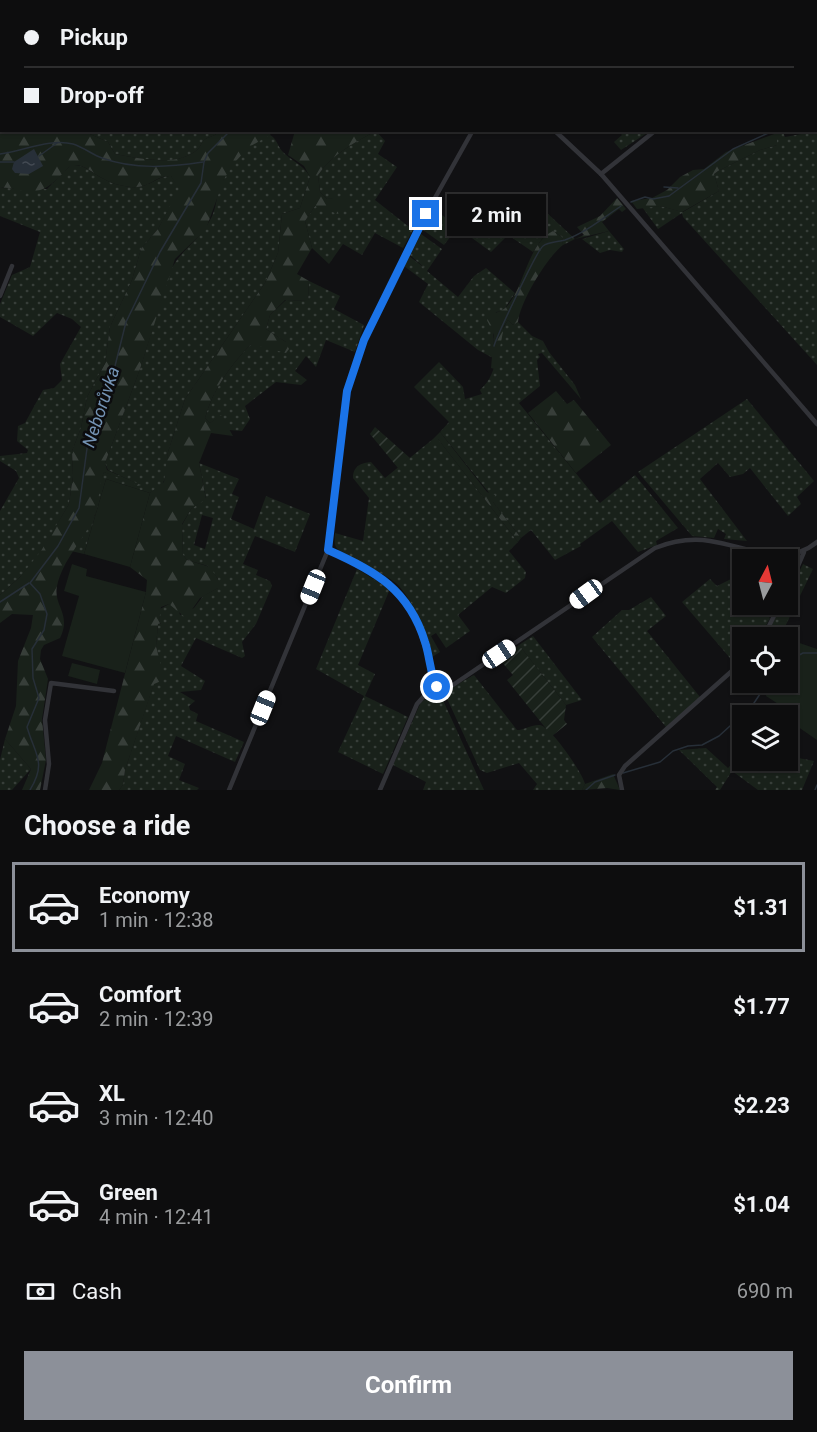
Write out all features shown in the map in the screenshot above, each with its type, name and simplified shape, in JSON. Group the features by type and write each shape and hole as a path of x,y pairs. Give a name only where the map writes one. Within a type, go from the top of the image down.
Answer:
{"street":[{"path":"229,790 328,550 347,391 364,340 417,230 472,132"},
{"path":"556,132 601,174 817,424"},
{"path":"601,174 654,132"},
{"path":"0,296 12,266"},
{"path":"380,790 417,704 437,687 450,687 643,554 665,544 687,540 710,541 775,555 804,552"},
{"path":"798,566 804,552 817,542"},
{"path":"328,550 384,579 402,595 421,630 437,687"},
{"path":"622,790 619,775 625,766 732,671"},
{"path":"45,790 49,764 45,720 51,683 114,691"}],"green space":[{"path":"0,132 85,132 108,142 115,154 169,160 190,155 204,140 218,132 272,132 249,147 235,162 224,179 206,229 175,259 140,369 105,463 107,470 141,485 138,486 104,472 94,517 60,576 56,593 63,616 63,630 60,638 44,645 40,659 48,679 42,719 46,760 40,790 22,790 31,769 5,739 16,706 18,661 31,628 33,615 12,614 0,623 0,595 20,577 41,551 69,504 73,476 72,451 81,428 87,397 105,363 110,327 132,280 141,249 158,229 179,189 171,176 143,186 131,187 114,183 85,167 76,165 71,165 50,185 38,191 0,188"},
{"path":"85,132 218,132 204,140 190,155 169,160 115,154 108,142"},
{"path":"295,132 374,132 337,155 318,175 320,192 327,199 347,196 351,198 338,214 315,206 305,221 312,248 297,274 309,281 308,301 285,300 270,315 266,329 286,342 289,349 286,353 251,344 229,369 208,407 205,418 210,423 221,415 233,436 211,433 199,463 206,499 191,509 182,524 183,555 187,560 210,567 219,581 218,588 200,598 186,618 169,604 161,607 159,621 162,623 158,624 156,646 163,674 161,681 154,684 125,770 123,785 119,790 89,790 102,763 146,592 147,580 130,567 150,493 164,482 168,452 185,399 265,283 278,253 282,214 300,208 310,177 304,166 288,155"},
{"path":"374,132 385,141 378,154 397,167 375,200 413,230 403,248 375,233 362,255 343,244 329,264 312,248 305,221 315,206 343,198 327,199 320,192 318,175 337,155"},
{"path":"619,132 648,132 621,150 614,142 622,135"},
{"path":"783,132 785,137 817,132 817,365 683,217 682,213 658,229 642,207 660,206 683,212 719,191 714,174 718,171 760,150 777,145 777,133"},
{"path":"777,133 777,145 760,150 718,171 714,174 719,191 682,212 660,206 637,209 631,201 652,198 667,190 680,177 693,170 704,169 726,152"},
{"path":"270,135 282,151 310,177 300,208 282,214 278,253 265,283 185,399 168,452 166,476 162,485 150,493 106,479 84,554 71,551 95,515 98,486 104,472 140,485 108,470 105,463 140,369 170,272 206,227 214,210 221,184 231,166 253,143"},
{"path":"71,165 85,168 114,183 131,187 143,186 171,176 180,189 158,229 141,249 132,280 110,327 105,363 87,397 81,428 72,451 73,476 69,504 41,552 21,576 0,595 0,511 19,478 16,471 0,461 0,456 27,453 28,450 17,441 18,426 25,423 43,390 54,388 62,380 60,364 81,327 72,319 57,313 33,336 0,317 0,304 12,275 30,267 40,232 0,216 0,188 47,189"},
{"path":"617,198 626,209 622,212 619,209 602,222 609,231 575,239 584,235 577,227 600,216"},
{"path":"532,199 575,239 563,245 562,237 553,231 542,239 533,252 508,235 491,252 472,238 487,220 504,233 527,213 522,209"},
{"path":"434,209 458,227 444,245 423,230"},
{"path":"553,231 562,237 563,245 535,281 518,322 513,325 508,320 504,326 497,364 495,369 491,368 494,335 487,320 493,313 503,310 511,301 535,250"},
{"path":"609,231 624,249 622,252 610,250 600,253 582,239"},
{"path":"421,234 442,249 427,271 458,297 474,276 486,268 515,293 503,311 496,312 493,358 478,350 419,302 428,284 404,266 409,256 426,269 410,255"},
{"path":"309,281 340,296 334,309 364,325 355,352 326,340 316,367 306,356 295,371 307,380 301,385 276,382 245,406 250,419 242,431 229,430 221,416 210,423 205,418 208,407 229,369 251,344 286,342 266,329 270,315 286,300 308,301"},
{"path":"508,320 513,325 518,322 532,336 543,341 575,385 581,399 542,353 538,354 540,357 537,360 540,386 519,403 600,503 635,475 678,528 656,541 657,545 638,552 612,521 580,544 581,546 555,560 531,530 521,538 493,502 490,494 440,432 449,422 414,387 439,362 463,387 465,399 482,394 480,390 492,374 500,338"},
{"path":"556,391 567,404 574,400 611,445 576,473 528,413"},
{"path":"747,399 814,481 797,497 801,504 788,516 750,468 743,474 730,477 718,463 700,479 747,541 724,539 726,534 718,529 714,538 692,536 638,472"},
{"path":"375,427 410,458 398,468 370,434"},
{"path":"440,432 487,492 495,495 493,502 521,538 518,542 438,439 433,439"},
{"path":"433,439 438,439 518,542 509,551 526,572 525,578 506,593 492,587 458,615 470,631 446,648 436,633 431,636 440,652 432,657 420,620 411,602 399,586 384,575 340,551 336,547 335,533 363,541 369,498 353,478 356,468 361,464 371,462 385,478"},
{"path":"199,463 239,479 232,494 239,497 231,519 254,529 266,496 310,514 295,552 255,536 243,564 258,570 256,575 270,581 272,586 256,624 242,642 245,656 242,658 196,638 181,666 205,681 201,690 180,692 195,701 189,706 190,710 198,714 196,721 244,742 235,762 176,736 168,756 185,764 179,780 199,788 197,790 119,790 123,785 125,770 154,683 161,671 156,646 158,624 161,624 160,609 169,604 178,608 180,615 194,608 203,596 218,588 218,579 208,566 187,560 183,555 182,525 191,509 206,498","holes":["202,515 213,518 205,549 194,545"]},
{"path":"106,479 150,493 130,567 84,554"},
{"path":"72,564 87,569 86,576 146,592 125,673 62,656 79,596 64,591"},
{"path":"803,564 813,569 798,600 798,574"},
{"path":"357,569 390,589 358,665 375,674 365,696 408,717 383,774 338,752 364,696 316,669"},
{"path":"710,579 717,586 731,579 732,615 767,615 770,618 765,627 732,627 732,660 682,602"},
{"path":"651,597 666,616 647,631 700,697 666,727 592,637 622,610 629,610"},
{"path":"777,615 791,615 785,627 771,627"},
{"path":"533,636 582,700 566,705 519,645"},
{"path":"798,642 817,649 817,740 798,727 798,705 780,705 766,696 766,693 798,693"},
{"path":"519,645 566,705 564,720 567,724 552,736 507,680 513,675 499,659"},
{"path":"72,663 100,670 97,684 68,676"},
{"path":"474,675 517,730 540,725 551,733 583,778 585,784 582,790 533,790 537,784 519,763 487,773 480,770 444,692"},
{"path":"436,693 442,698 484,790 423,790 426,782 393,765 421,702"},
{"path":"5,739 31,769 12,790 0,790 0,760"},
{"path":"706,748 728,768 732,764 732,771 720,790 715,790 717,787 679,750"},
{"path":"798,758 814,761 802,790 758,790 732,771 758,771 760,773 762,771 798,771"},
{"path":"613,774 620,790 607,788 582,790 585,784"}],"water":[{"path":"34,149 43,166 29,174 15,173 12,169 14,162"}],"waterway":[{"name":"Neborůvka","path":"30,790 39,765 27,727 39,698 33,678 32,649 44,630 47,614 40,594 30,583 58,546 79,508 88,441 109,390 126,322 160,252 201,183 204,162 208,153 229,132"},
{"path":"631,202 645,197 653,199 669,196 733,149 771,132"},
{"path":"39,156 57,143"},
{"path":"0,154 46,144 64,143 77,145 114,162 140,166 203,162"},
{"path":"0,162 14,162"},
{"path":"664,187 678,188"},
{"path":"494,346 509,311 543,246 580,233 621,206"},
{"path":"0,602 29,583"},
{"path":"798,656 803,653 817,653"},
{"path":"623,773 660,762 673,751 688,746 702,745 719,736 752,706 760,694"},
{"path":"586,790 595,782 615,775"},
{"path":"815,790 817,785"}],"route":[{"path":"426,214 364,340 347,391 328,550 384,579 402,595 421,630 437,687"}]}
